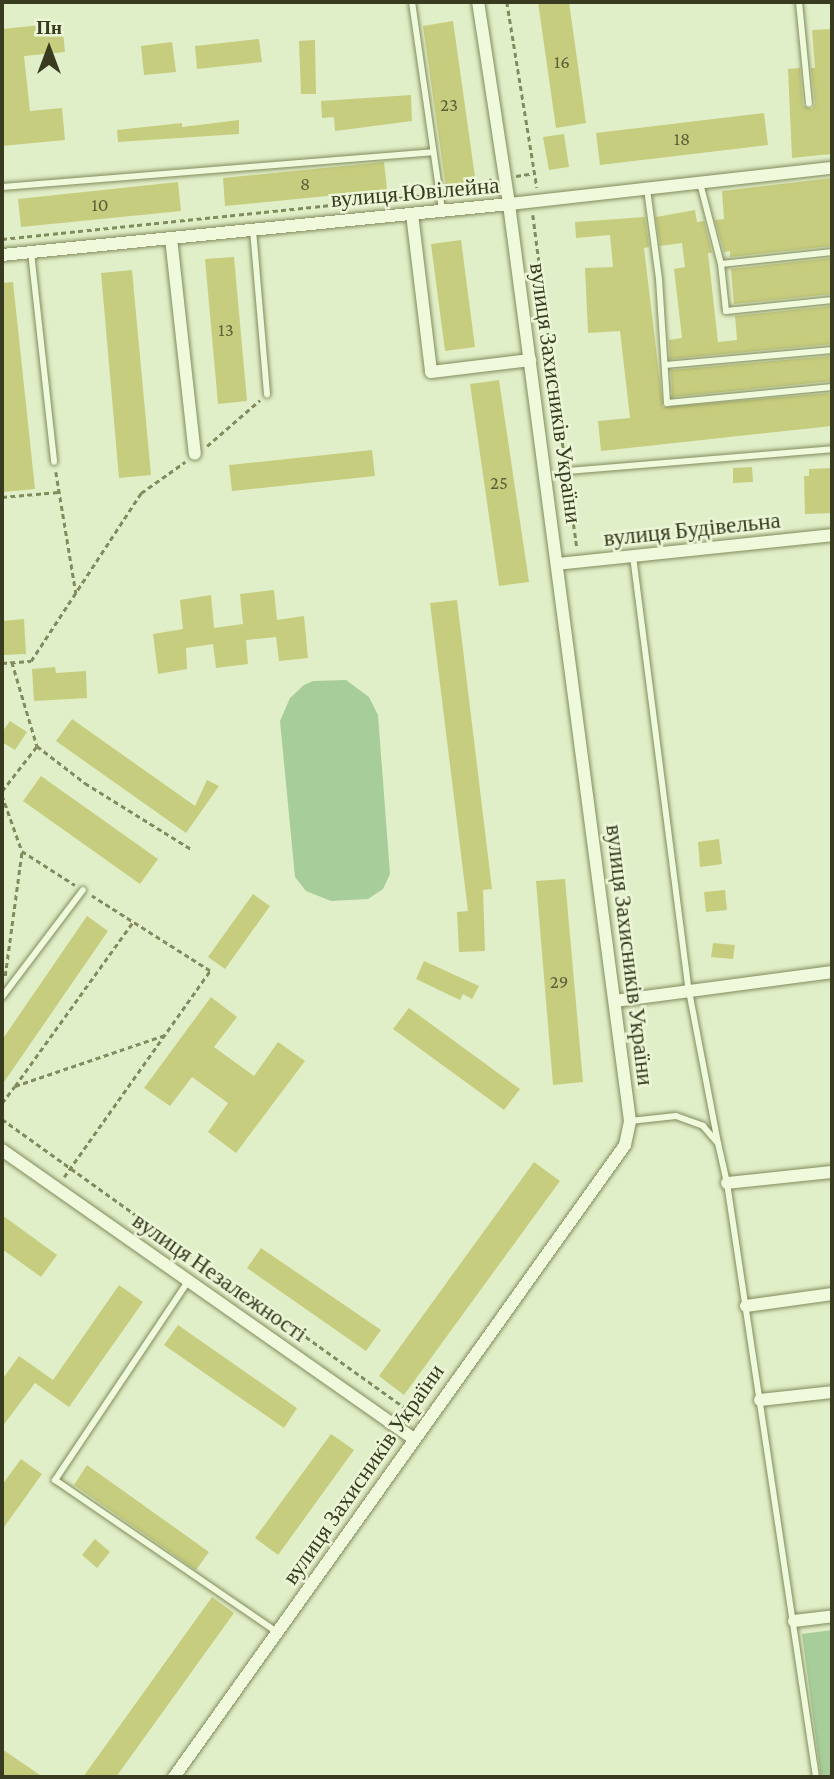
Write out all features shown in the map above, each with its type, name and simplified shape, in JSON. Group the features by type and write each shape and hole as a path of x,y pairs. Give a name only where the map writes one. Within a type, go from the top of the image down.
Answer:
{"street":[{"name":"вулиця Захисників України","path":"174,1777 625,1145 630,1121 509,204 478,2"},
{"name":"вулиця Ювілейна","path":"2,255 509,204 832,168"},
{"path":"412,214 430,372 530,360"},
{"path":"171,238 195,454"},
{"name":"вулиця Будівельна","path":"557,564 832,535"},
{"path":"615,1002 832,972"},
{"name":"вулиця Незалежності","path":"2,1150 414,1439"},
{"path":"727,1183 832,1172"},
{"path":"746,1306 832,1294"},
{"path":"760,1400 832,1392"},
{"path":"794,1621 832,1616"}],"lane":[{"path":"412,2 442,211"},
{"path":"799,2 809,104"},
{"path":"2,187 433,152"},
{"path":"700,183 720,264 726,311 832,300"},
{"path":"647,189 659,279 667,403 832,387"},
{"path":"253,228 267,394"},
{"path":"31,252 54,462"},
{"path":"720,264 832,252"},
{"path":"665,365 832,350"},
{"path":"566,471 832,449"},
{"path":"633,556 689,991 727,1183 816,1777"},
{"path":"2,997 83,890"},
{"path":"630,1121 676,1116 703,1126 718,1143"},
{"path":"189,1280 55,1480 277,1632"}],"path":[{"path":"507,2 537,184 532,220 579,562"},
{"path":"2,239 476,190 488,179 535,173"},
{"path":"2,663 31,661 141,492 223,435 267,394"},
{"path":"54,462 76,593"},
{"path":"2,497 59,492"},
{"path":"12,662 37,746 85,782 191,849"},
{"path":"2,997 22,851 2,793 37,746"},
{"path":"22,851 210,971 56,1188"},
{"path":"2,1103 133,922"},
{"path":"15,1086 165,1035"},
{"path":"2,1119 425,1423"}],"green space":[{"path":"346,680 369,697 378,715 390,874 383,889 368,899 331,901 306,891 295,877 280,721 290,698 304,685 313,681"},
{"path":"832,1630 832,1777 821,1777 802,1634"}],"building":[{"path":"538,2 569,2 586,123 556,128"},
{"path":"453,21 476,184 446,188 423,26"},
{"path":"62,23 65,52 24,56 30,111 62,108 65,140 2,146 2,29"},
{"path":"832,29 832,154 792,158 788,69 800,68 803,105 812,109 815,103 811,68 815,68 812,30"},
{"path":"259,39 262,62 197,69 195,46"},
{"path":"315,40 316,94 301,94 299,41"},
{"path":"172,42 176,72 144,75 141,46"},
{"path":"411,95 412,121 335,131 334,117 322,118 321,101"},
{"path":"764,113 768,145 600,165 596,133"},
{"path":"239,120 239,134 118,142 117,130 182,123 182,127"},
{"path":"564,134 569,167 549,170 543,137"},
{"path":"384,162 387,190 225,206 223,178"},
{"path":"832,178 832,246 730,257 730,251 724,252 715,220 724,219 722,191"},
{"path":"178,182 181,211 21,227 18,199"},
{"path":"695,210 697,222 704,221 712,253 708,253 718,342 737,340 735,316 832,306 832,344 670,359 669,340 682,338 674,269 685,267 682,243 660,246 656,217"},
{"path":"645,217 649,247 644,248 663,407 832,393 832,426 601,451 598,421 630,418 620,331 588,333 585,268 613,267 610,235 576,238 575,222"},
{"path":"461,240 475,347 445,351 431,244"},
{"path":"234,257 247,401 218,404 205,259"},
{"path":"832,258 832,294 734,304 731,269"},
{"path":"132,270 151,475 119,478 101,273"},
{"path":"13,282 35,489 3,492 2,283"},
{"path":"832,356 832,381 672,397 671,370"},
{"path":"499,380 529,582 499,586 470,384"},
{"path":"372,450 375,476 232,491 229,465"},
{"path":"752,467 753,482 733,483 733,468"},
{"path":"832,468 832,513 805,514 804,476 809,476 809,469"},
{"path":"274,590 277,620 304,616 308,658 279,661 276,637 246,640 248,664 216,668 213,644 186,648 187,669 158,674 153,634 183,629 180,600 211,595 214,628 243,624 240,594"},
{"path":"457,600 492,889 483,890 485,951 459,952 457,912 468,911 430,603"},
{"path":"24,619 26,654 2,655 2,621"},
{"path":"55,667 56,673 86,671 87,698 34,701 32,669"},
{"path":"72,719 195,806 207,780 219,786 186,833 56,741"},
{"path":"10,721 27,732 15,750 2,742 2,732"},
{"path":"41,776 158,859 140,884 23,801"},
{"path":"719,839 722,864 700,867 698,842"},
{"path":"565,879 583,1082 553,1085 536,881"},
{"path":"725,890 727,910 706,912 704,892"},
{"path":"253,894 270,906 225,969 208,957"},
{"path":"87,916 108,931 2,1085 2,1040"},
{"path":"713,943 735,945 733,959 711,957"},
{"path":"424,961 479,986 472,999 463,994 460,1000 416,979"},
{"path":"211,997 237,1017 214,1047 254,1076 278,1042 305,1061 236,1153 208,1132 228,1103 192,1077 170,1106 144,1088"},
{"path":"409,1008 520,1089 504,1110 393,1029"},
{"path":"534,1162 560,1181 404,1395 379,1376"},
{"path":"2,1215 57,1255 41,1277 2,1249"},
{"path":"261,1248 381,1330 366,1351 247,1268"},
{"path":"119,1285 143,1302 69,1407 35,1383 2,1427 2,1380 19,1356 53,1380"},
{"path":"178,1325 297,1408 284,1428 164,1345"},
{"path":"331,1434 354,1450 278,1555 255,1538"},
{"path":"21,1459 42,1474 2,1530 2,1485"},
{"path":"87,1465 209,1552 196,1570 74,1485"},
{"path":"95,1539 110,1552 97,1568 82,1555"},
{"path":"212,1597 234,1613 116,1777 83,1777"},
{"path":"2,1749 43,1777 2,1777"}]}
